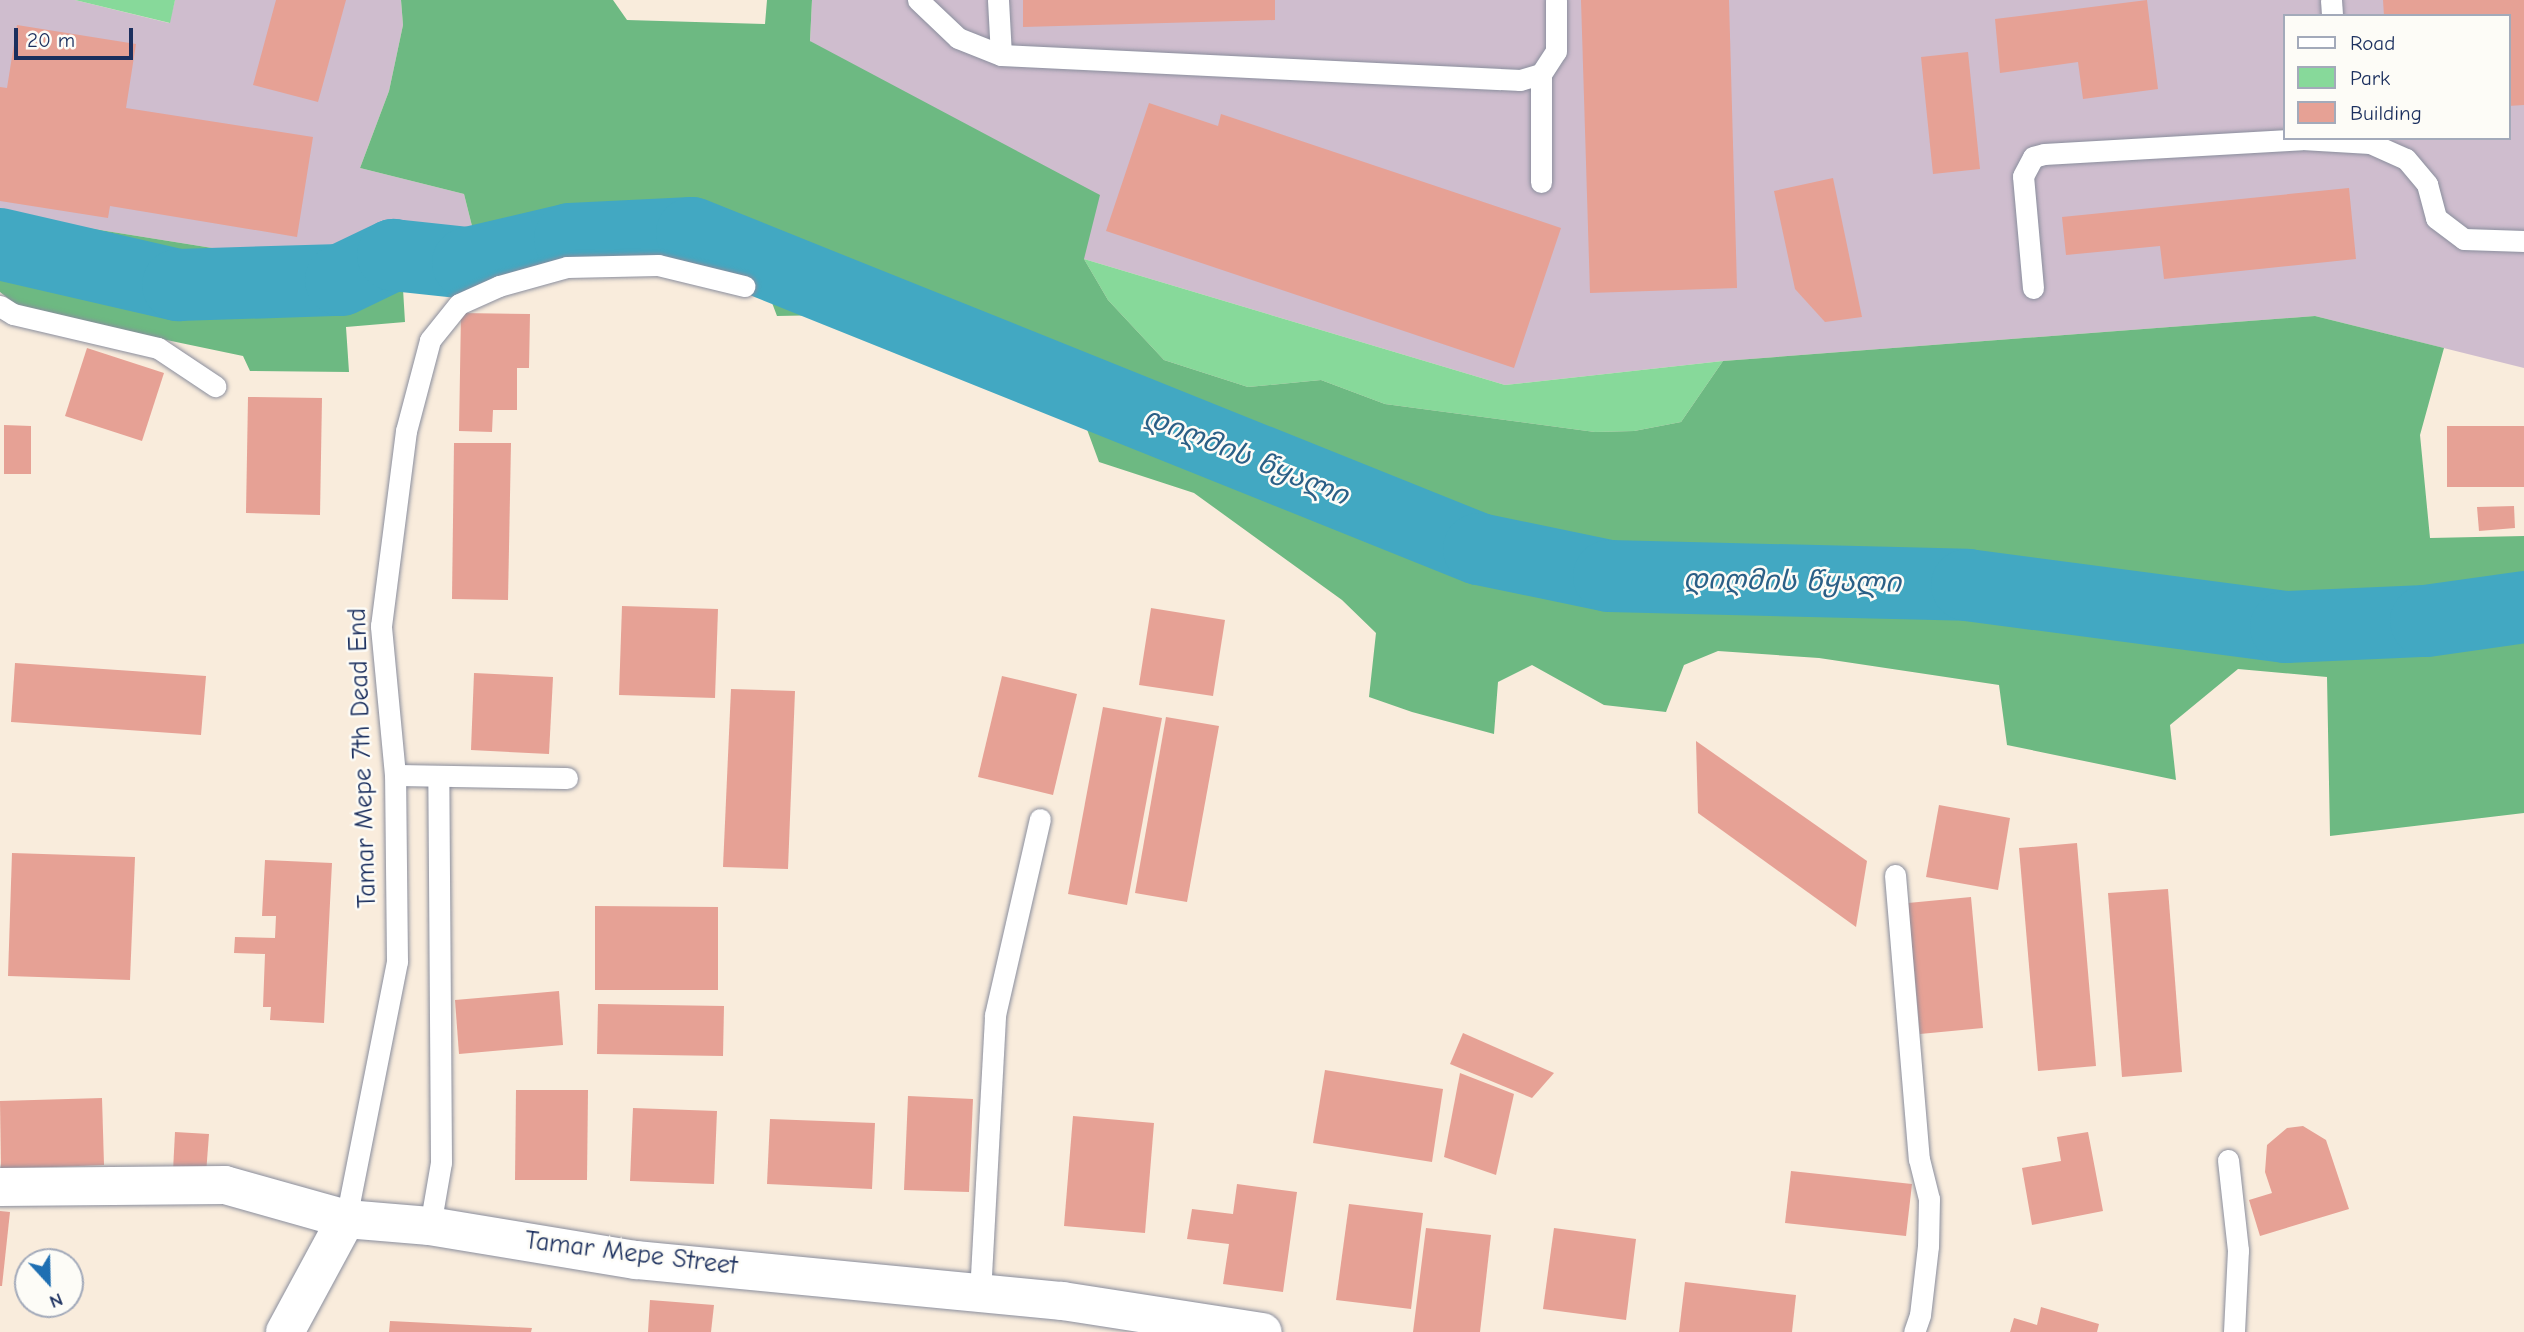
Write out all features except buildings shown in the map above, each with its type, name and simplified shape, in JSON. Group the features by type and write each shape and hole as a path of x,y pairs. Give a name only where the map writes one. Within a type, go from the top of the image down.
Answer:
{"street":[{"name":"Tamar Mepe Street","path":"0,1187 225,1185 346,1219 430,1226 636,1260 1062,1301 1263,1332"},
{"path":"285,1332 346,1219"}],"lane":[{"path":"918,0 958,38 1000,55 1520,80 1541,74"},
{"path":"998,0 1000,55"},
{"path":"1541,182 1541,74 1556,51 1556,0"},
{"path":"2033,288 2024,176 2033,157 2044,154 2285,140"},
{"path":"2319,140 2370,143 2406,159 2427,184 2436,218 2464,239 2524,241"},
{"name":"Tamar Mepe 7th Dead End","path":"346,1219 397,961 395,775 381,626 406,431 430,340 459,304 499,286 567,267 658,265 744,286"},
{"path":"0,306 13,314 158,348 215,386"},
{"path":"395,775 438,779 566,778"},
{"path":"430,1226 441,1163 438,779"},
{"path":"980,1294 995,1015 1040,819"},
{"path":"1895,875 1919,1159 1929,1199 1928,1247 1920,1315 1914,1332"},
{"path":"2228,1160 2238,1250 2234,1332"}],"shaded area":[{"path":"0,0 75,0 169,23 175,0 401,0 403,25 389,91 360,168 464,194 472,226 299,262 0,214"},
{"path":"812,0 2524,0 2524,368 2315,316 1723,361 1505,385 1084,259 810,41"}],"green space":[{"path":"75,0 175,0 170,23"},
{"path":"401,0 613,0 627,20 765,24 767,0 812,0 810,41 1100,195 1084,259 1108,300 1164,360 1248,387 1321,380 1385,404 1595,432 1634,431 1681,422 1723,361 2315,316 2444,348 2420,435 2430,538 2524,536 2524,813 2330,836 2327,677 2238,669 2170,725 2176,780 2007,745 1999,685 1819,658 1718,651 1684,665 1666,712 1604,705 1532,665 1498,682 1494,734 1412,712 1369,697 1376,633 1342,600 1194,493 1099,462 1085,424 828,315 777,316 763,279 691,252 581,252 448,286 403,289 405,322 346,327 349,372 250,371 243,356 23,310 0,292 0,214 299,262 472,226 464,194 360,168 389,91 403,25"},
{"path":"1084,259 1505,385 1723,361 1681,422 1634,431 1595,432 1385,404 1321,380 1248,387 1164,360 1108,300"}],"waterway":[{"name":"დიღმის წყალი","path":"0,244 178,285 341,280 393,255 468,263 570,239 692,233 1479,549 1609,576 1967,585 2286,627 2426,621 2524,607"}]}
